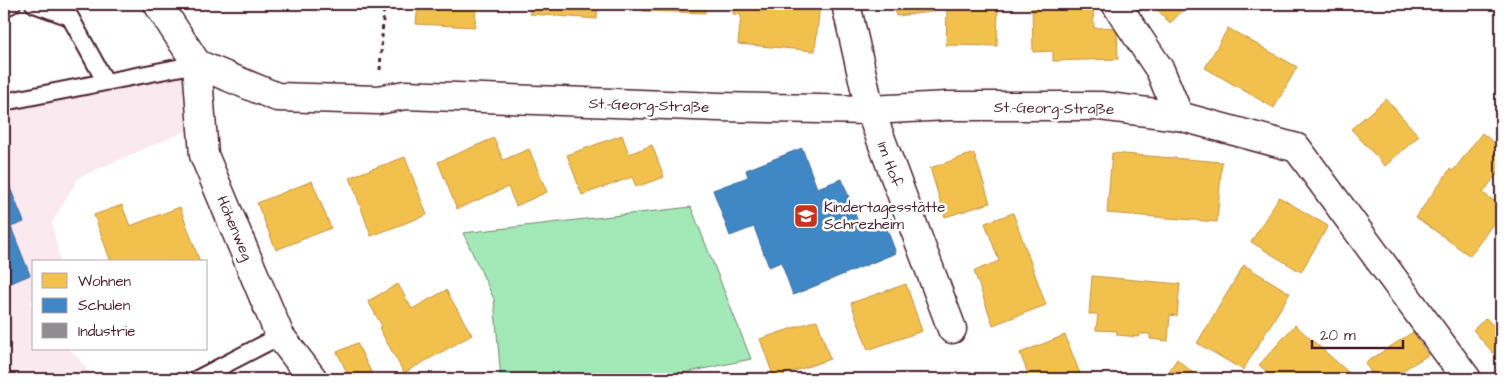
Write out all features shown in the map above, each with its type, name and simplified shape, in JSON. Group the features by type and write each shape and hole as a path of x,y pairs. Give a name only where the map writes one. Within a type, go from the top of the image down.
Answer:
{"street":[{"path":"158,4 197,64"},
{"name":"Im Hof","path":"846,4 870,110 952,329"},
{"path":"1116,4 1160,70 1179,116"},
{"name":"St.-Georg-Straße","path":"197,64 277,97 378,100 405,95 719,108 870,110 948,106 1100,106 1179,116 1298,148 1467,379"},
{"name":"Höhenweg","path":"197,64 204,155 280,336 313,379"}],"lane":[{"path":"4,8 12,4"},
{"path":"34,4 70,17 105,82"},
{"path":"4,102 197,64"},
{"path":"197,379 280,336"}],"path":[{"path":"378,100 384,4"}],"shaded area":[{"path":"188,74 193,128 79,177 52,222 60,260 32,260 32,301 30,303 32,305 32,350 71,350 95,379 4,379 4,109"}],"green space":[{"path":"691,207 751,359 655,379 501,379 494,299 463,233"}],"building: Wohnen":[{"path":"418,4 476,4 475,27 416,24"},
{"path":"530,4 598,4 597,19 530,14"},
{"path":"643,4 705,4 705,13 643,11"},
{"path":"734,4 820,4 815,51 738,44 741,15 733,14"},
{"path":"894,4 931,4 932,12 896,16"},
{"path":"1032,4 1093,4 1094,28 1117,27 1118,59 1053,61 1053,51 1033,52"},
{"path":"1152,4 1190,4 1170,23"},
{"path":"947,8 998,9 997,46 946,45"},
{"path":"1228,28 1297,67 1274,108 1205,68"},
{"path":"1386,99 1419,136 1385,166 1351,129"},
{"path":"1482,133 1501,148 1501,168 1483,193 1501,206 1501,213 1470,256 1416,217 1450,169 1453,171"},
{"path":"622,135 629,154 652,145 664,177 636,187 632,177 582,195 567,155"},
{"path":"494,138 503,160 529,149 547,192 516,206 508,187 457,209 438,162"},
{"path":"974,153 990,203 945,217 930,168"},
{"path":"1112,153 1222,162 1217,222 1107,213"},
{"path":"405,157 427,215 371,236 350,177"},
{"path":"312,181 331,228 276,250 257,203"},
{"path":"1279,197 1328,226 1301,272 1251,242"},
{"path":"122,205 130,226 180,207 199,260 110,260 94,215"},
{"path":"1013,213 1046,305 993,325 974,271 999,261 985,223"},
{"path":"1244,265 1290,293 1243,370 1197,343"},
{"path":"1092,276 1180,284 1177,316 1170,315 1168,341 1150,339 1150,334 1140,334 1139,337 1117,335 1117,331 1096,330 1098,314 1089,314"},
{"path":"398,284 412,309 446,290 472,335 404,373 379,328 382,326 368,301"},
{"path":"906,284 922,331 868,350 851,303"},
{"path":"1486,318 1501,334 1501,347 1494,354 1473,330"},
{"path":"817,320 830,359 774,378 760,339"},
{"path":"1295,325 1356,379 1275,379 1259,365"},
{"path":"1413,332 1428,355 1389,379 1375,379 1365,363"},
{"path":"1065,335 1082,379 1030,379 1020,353"},
{"path":"357,343 372,374 360,379 350,379 337,352"},
{"path":"1177,359 1200,379 1164,379"}],"building: Schulen":[{"path":"802,148 817,188 842,179 861,230 884,221 896,253 793,295 781,262 769,267 754,227 730,236 713,190 748,177 746,170"},
{"path":"4,173 24,222 11,227 30,275 4,286"}],"building: Industrie":[{"path":"476,4 504,4 504,6"}],"place":[{"name":"Kindertagesstätte Schrezheim","path":"806,216"}]}
